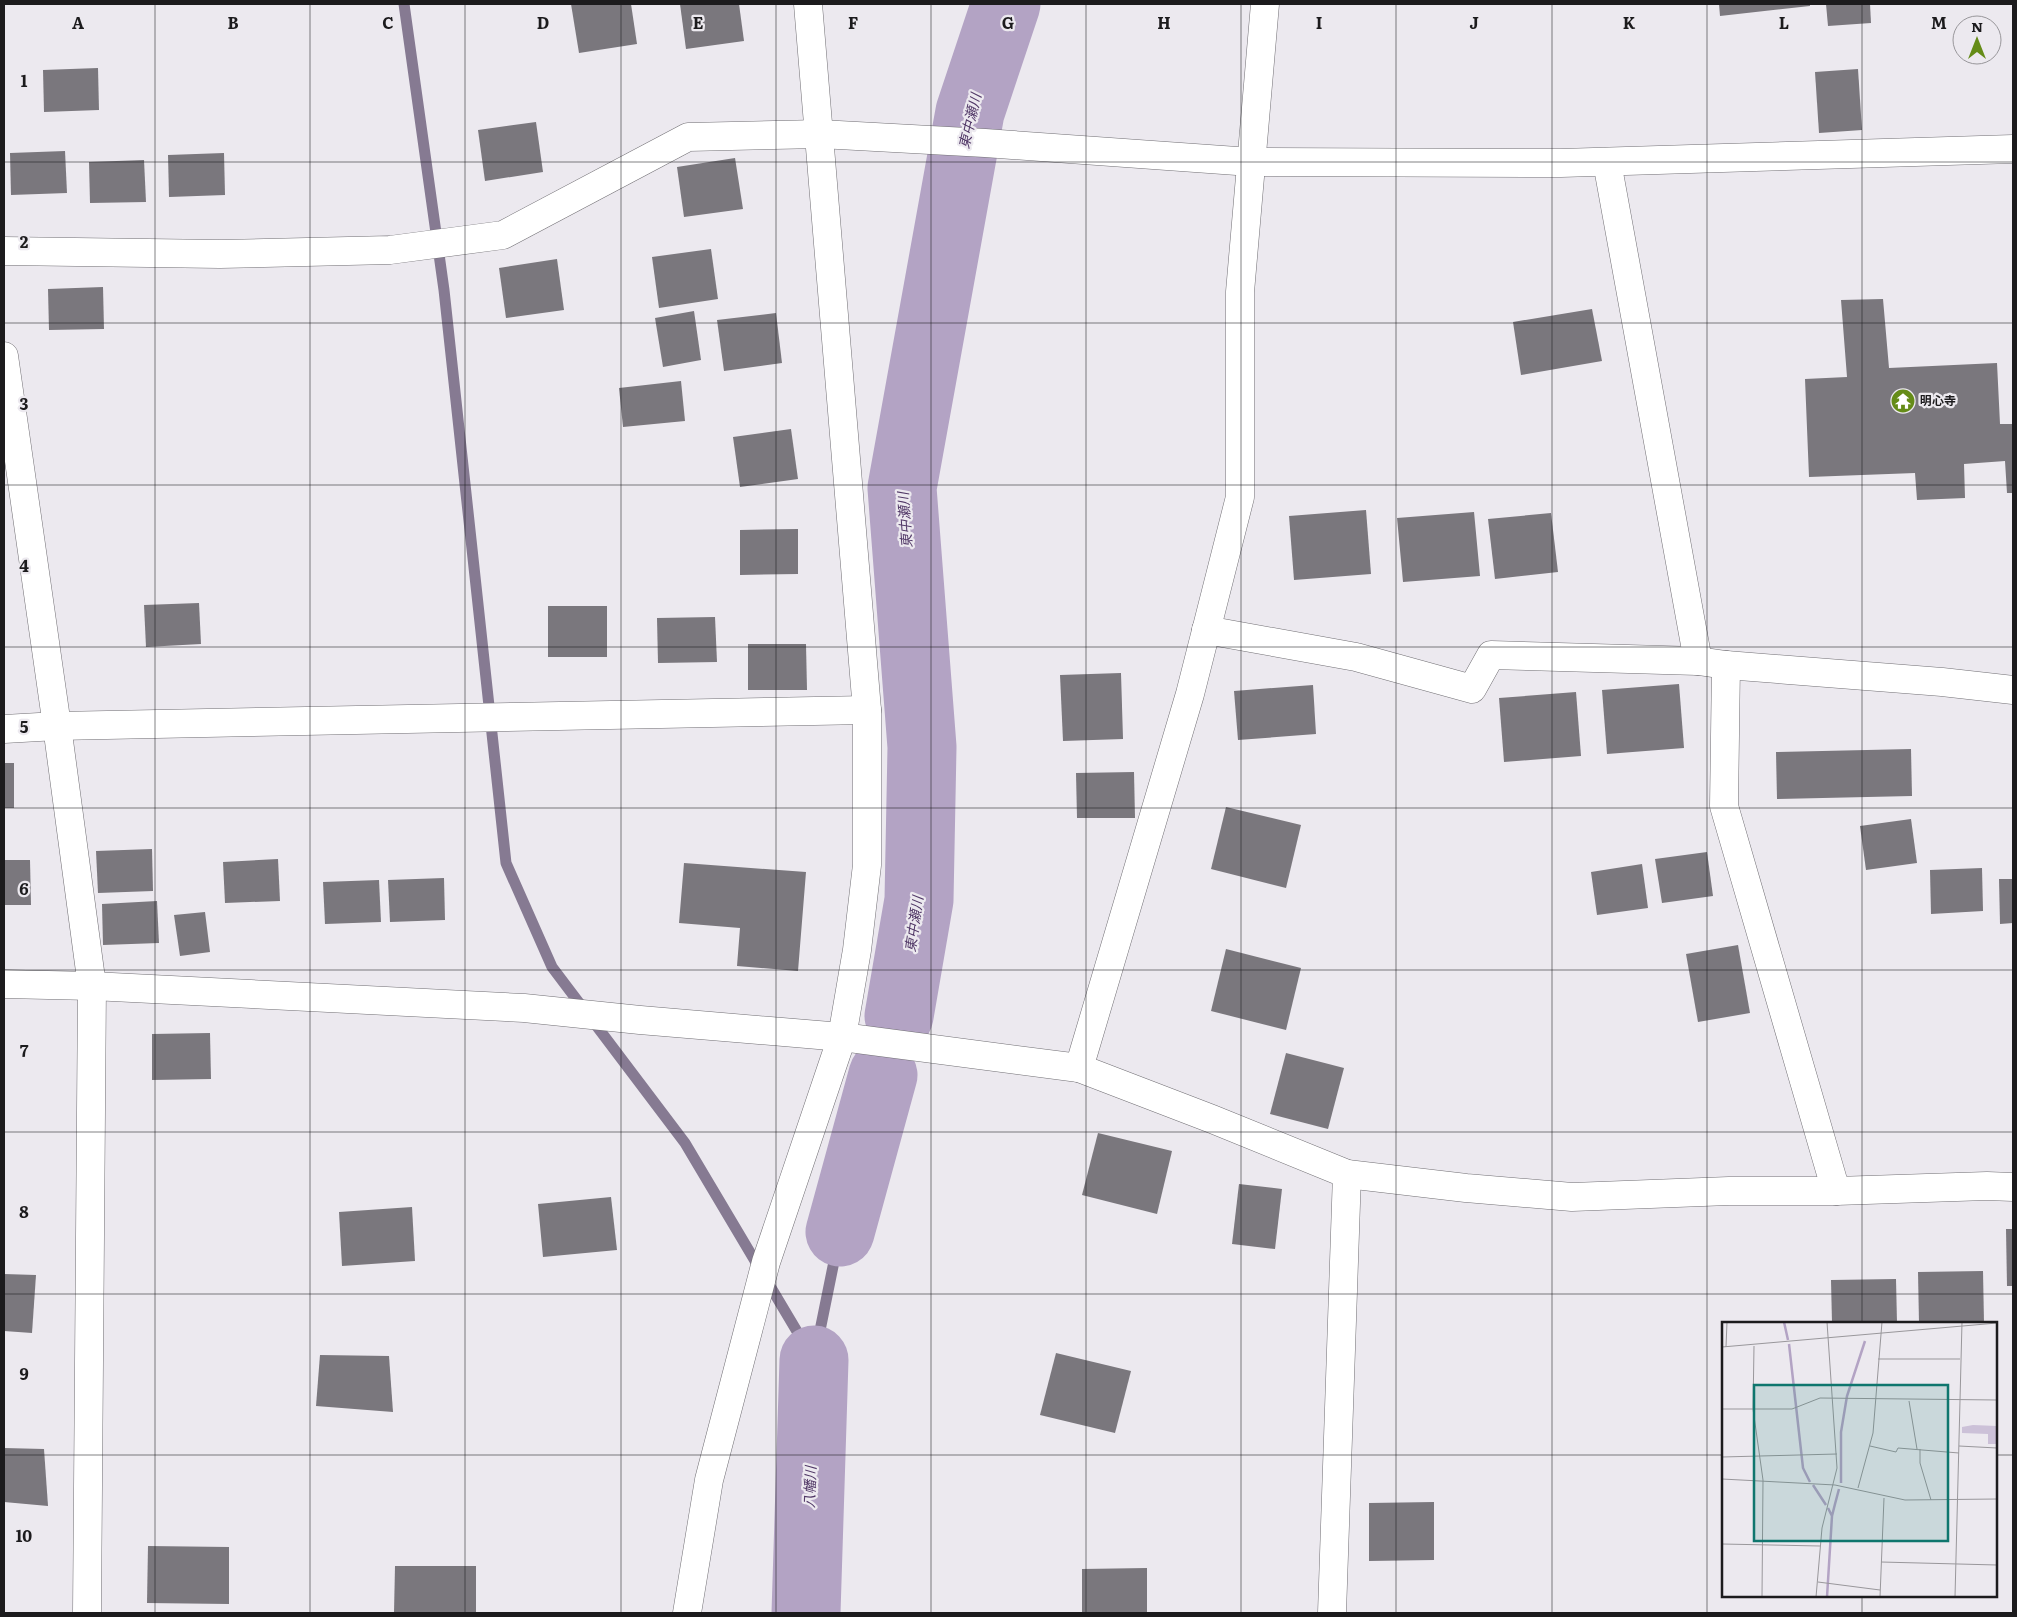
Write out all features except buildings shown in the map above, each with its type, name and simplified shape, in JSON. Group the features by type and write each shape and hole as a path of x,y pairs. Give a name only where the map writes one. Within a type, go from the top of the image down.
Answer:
{"street":[{"path":"688,1613 709,1480 766,1262 842,1037 857,950 867,865 867,710 808,4"},
{"path":"1079,1068 1190,694 1240,497 1240,292 1265,4"},
{"path":"4,251 220,254 390,250 503,235 688,137 820,134 984,143 1251,162 1607,162 2013,149"},
{"path":"1607,162 1698,661"},
{"path":"4,356 92,986 87,1613"},
{"path":"1206,630 1356,656 1472,689 1491,655 1698,661 2013,690"},
{"path":"1726,665 1724,806 1836,1191"},
{"path":"4,729 57,726 867,710"},
{"path":"4,984 92,986 556,1011 842,1037 1079,1068 1347,1174 1466,1188 1572,1197 1987,1186 2013,1187"},
{"path":"1332,1613 1347,1174"}],"waterway":[{"path":"404,4 444,290 506,863 552,967 685,1143 814,1360 840,1232"},
{"name":"東中瀬川","path":"899,1016 919,900 922,747 902,488 970,112 1006,4"},
{"name":"東中瀬川","path":"840,1232 883,1075"},
{"name":"八幡川","path":"806,1613 814,1360"}],"place":[{"name":"明心寺","path":"1903,401"}]}
